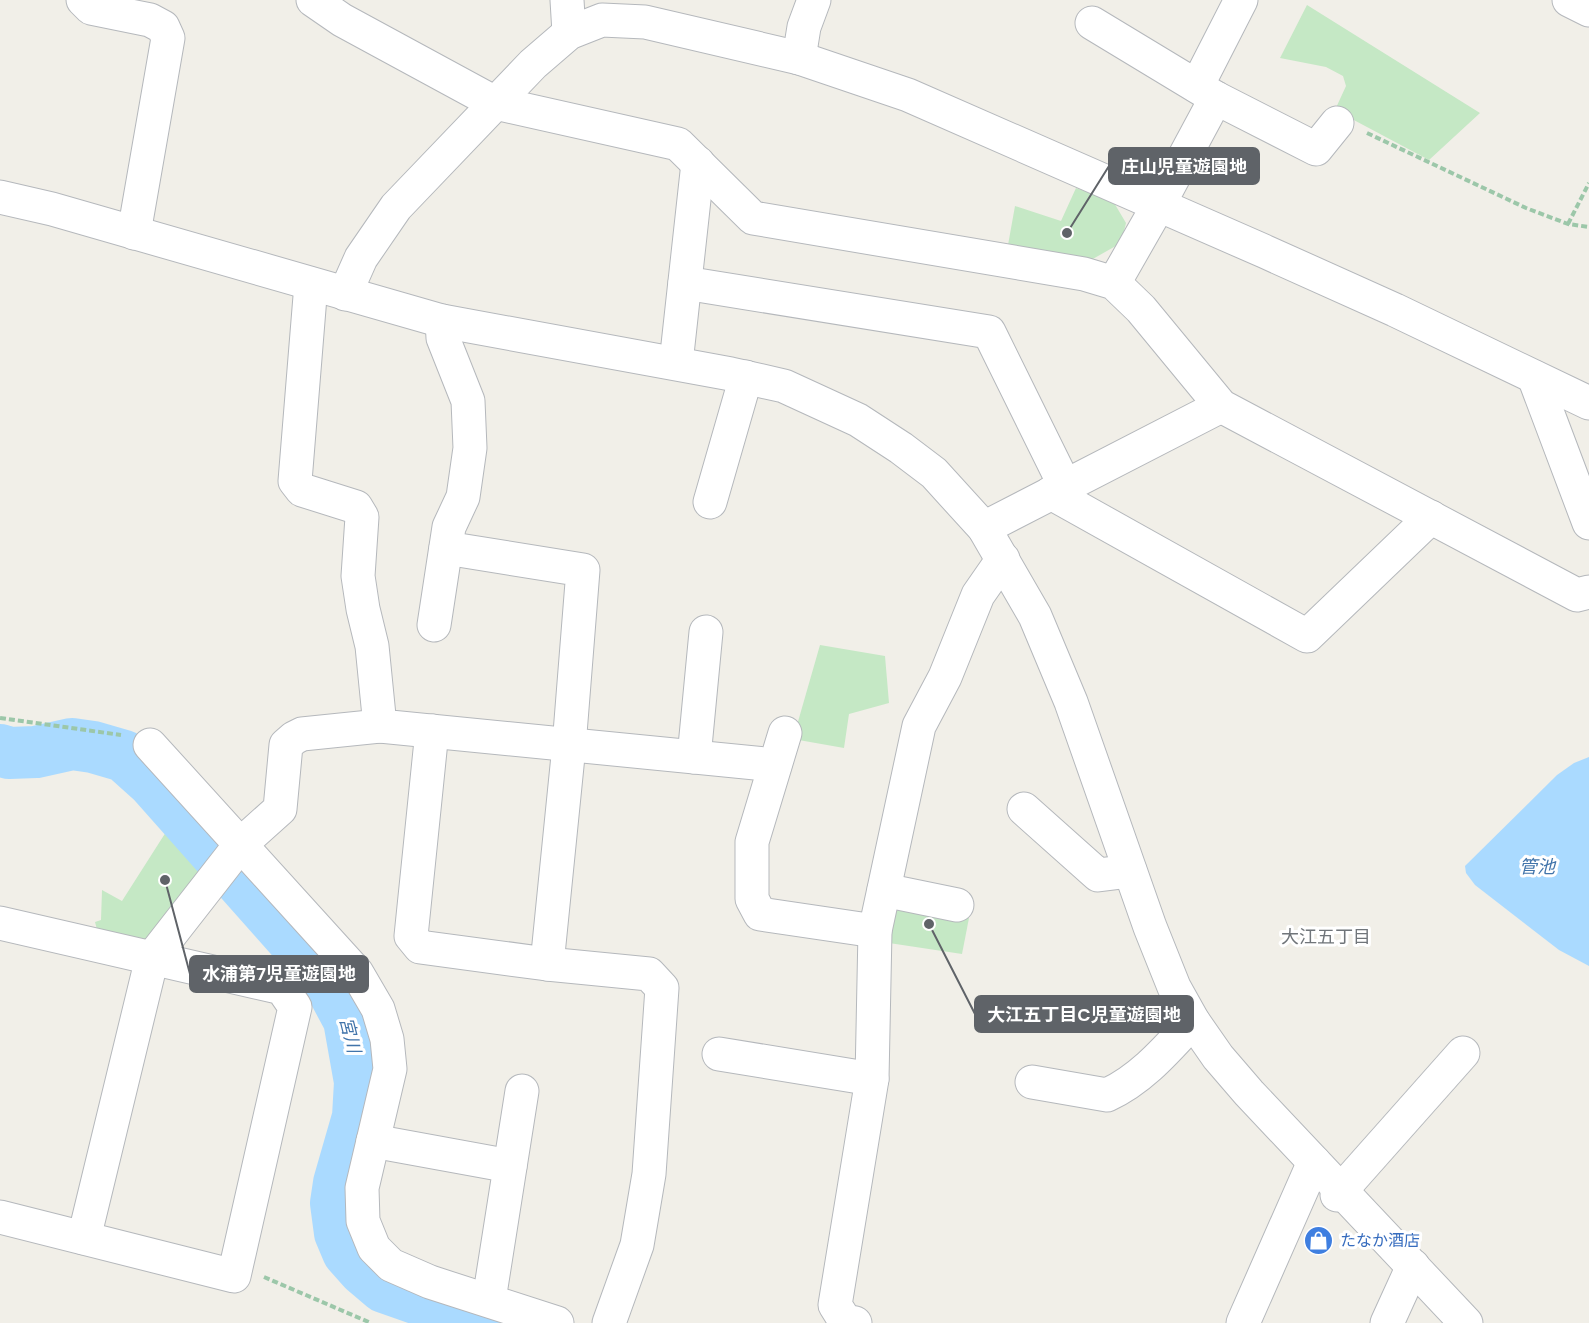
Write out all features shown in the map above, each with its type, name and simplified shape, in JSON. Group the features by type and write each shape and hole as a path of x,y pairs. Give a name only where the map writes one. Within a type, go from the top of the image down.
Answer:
{"street":[{"path":"83,0 91,8 150,20 163,27 168,38 134,233"},
{"path":"313,0 342,20 495,103 678,144 753,218 1084,274 1114,283 1141,309 1221,406 1577,595 1589,592"},
{"path":"567,0 569,33"},
{"path":"799,58 804,27 814,0"},
{"path":"1114,283 1158,206 1206,92 1241,0"},
{"path":"1569,0 1589,10"},
{"path":"345,294 361,258 396,207 533,64 569,33 602,20 645,22 799,58 908,95 1395,310 1589,403"},
{"path":"1092,23 1206,92 1316,149 1337,123"},
{"path":"676,363 698,163"},
{"path":"0,196 442,321 676,363 784,386 858,420 934,473 984,528 1035,616 1071,702 1150,927 1174,987 1193,1021 1218,1057 1314,1162 1339,1193 1413,1266 1466,1323"},
{"path":"685,283 989,332 1058,490 1307,636 1431,517"},
{"path":"311,285 295,481 302,490 356,507 362,517 358,576 372,646 380,726"},
{"path":"434,625 449,527 463,497 470,448 468,401 443,338 442,321"},
{"path":"710,502 746,377"},
{"path":"1534,377 1589,523"},
{"path":"984,528 1221,406"},
{"path":"446,548 583,570 548,964"},
{"path":"855,1323 845,1321 835,1305 872,1079 875,932 919,726 945,678 978,595 1003,559"},
{"path":"694,757 706,632"},
{"path":"84,1238 152,958 242,844 280,809 286,745 294,738 302,734 380,726 775,765"},
{"path":"432,731 411,936 420,947 548,964 649,974 662,988 649,1174 638,1245 609,1323"},
{"path":"785,733 752,842 752,899 760,914 875,932"},
{"path":"150,745 357,973 378,1009 387,1039 390,1069 362,1188 363,1221 374,1248 391,1265 430,1282 556,1323"},
{"path":"1024,809 1098,875 1130,871"},
{"path":"884,890 957,905"},
{"path":"0,923 282,987 295,1007 234,1275 0,1217"},
{"path":"1032,1082 1107,1095 1118,1090 1156,1061 1193,1021"},
{"path":"1339,1193 1463,1053"},
{"path":"719,1054 872,1079"},
{"path":"489,1300 522,1091"},
{"path":"373,1141 510,1166"},
{"path":"1243,1323 1314,1162"},
{"path":"1387,1323 1413,1266"}],"path":[{"path":"1337,123 1361,130 1526,208 1568,224 1589,227"},
{"path":"1568,224 1589,183"},
{"path":"0,718 126,736 150,745"}],"green space":[{"path":"1307,5 1480,113 1429,160 1335,110 1346,86 1343,76 1326,67 1280,58"},
{"path":"1076,188 1113,201 1126,223 1121,243 1091,260 1008,245 1015,206 1061,221"},
{"path":"820,645 885,656 889,703 849,714 844,748 793,739"},
{"path":"166,832 204,861 203,871 141,946 99,937 95,922 101,920 102,890 122,901"},
{"path":"895,903 969,918 962,954 889,943"}],"water":[{"name":"管池","path":"1589,757 1589,966 1559,950 1475,885 1466,873 1465,866 1557,775 1574,763"}],"waterway":[{"name":"宮川","path":"0,750 9,753 36,752 72,744 124,756 153,782 326,977 349,1020 360,1082 358,1117 339,1183 336,1203 340,1233 348,1252 384,1287 487,1323"}],"place":[{"name":"庄山児童遊園地","path":"1067,233"},
{"name":"水浦第7児童遊園地","path":"165,880"},
{"name":"大江五丁目C児童遊園地","path":"929,924"},
{"name":"たなか酒店","path":"1319,1240"}],"district":[{"name":"大江五丁目","path":"1326,937"}]}
